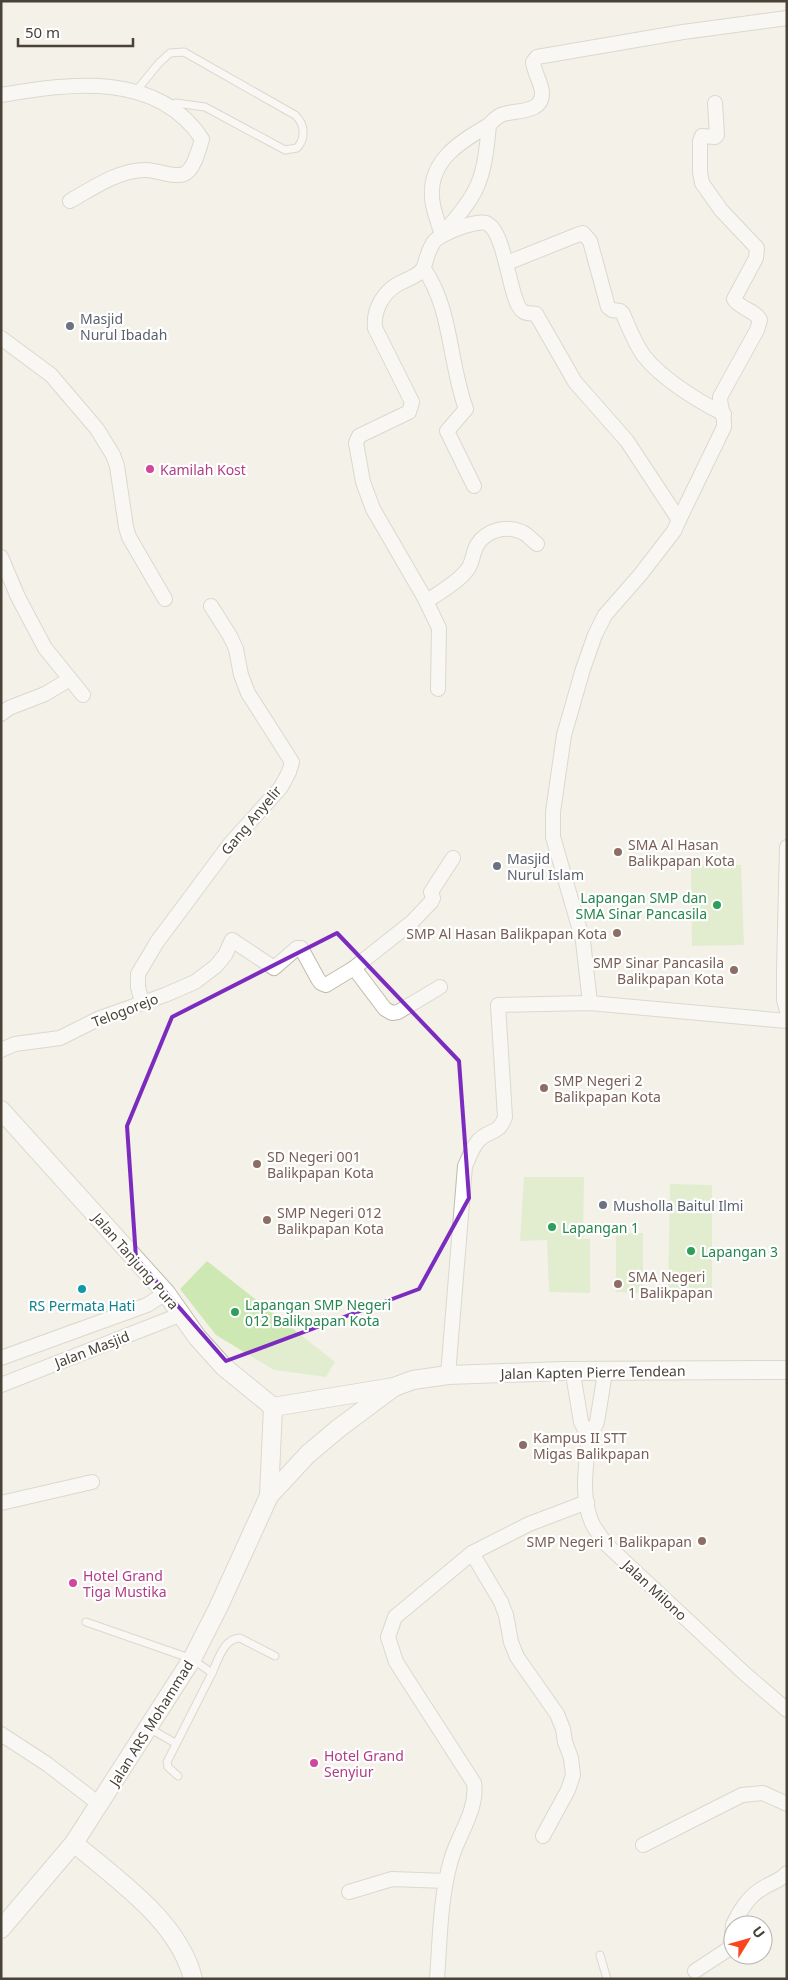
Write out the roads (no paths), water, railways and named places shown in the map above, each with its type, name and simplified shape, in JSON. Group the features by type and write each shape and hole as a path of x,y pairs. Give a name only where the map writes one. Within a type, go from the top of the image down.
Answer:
{"street":[{"path":"442,235 433,203 433,181 436,171 447,154 460,142 499,116 526,111 538,104 542,94 533,66 533,62 537,57 683,32 787,18"},
{"path":"1,95 42,88 97,86 136,91 157,100 185,119 202,139 190,170 185,174 179,175 146,170 130,172 117,176 70,201"},
{"path":"590,1003 583,941 553,837 553,812 564,736 595,635 605,616 646,568 674,531 721,437 724,427 724,414 720,404 720,397 757,330 760,320 758,316 737,303 734,299 756,258 757,248 721,210 700,178 700,139 702,136 715,137 717,135 715,103"},
{"path":"438,689 439,628 373,508 363,482 356,443 359,436 409,412 411,409 412,402 375,328 374,320 378,306 386,294 397,284 419,274 424,269 433,242 442,235 464,210 481,180 488,125"},
{"path":"442,235 475,223 487,224 492,230 507,263 513,294 520,309 525,313 536,314 575,382 627,441 679,520"},
{"path":"507,263 583,233 590,240 608,308 620,311 623,314 643,356 665,376 708,406 724,414"},
{"path":"424,269 433,282 444,315 461,395 466,409 447,431 474,486"},
{"path":"1,338 51,374 97,429 117,466 129,536 165,599"},
{"path":"424,598 434,597 460,576 468,568 477,545 485,536 495,530 522,532 537,544"},
{"path":"1,557 18,598 45,648 83,695"},
{"name":"Gang Anyelir","path":"142,1002 138,987 138,974 156,942 230,844 281,787 292,762 248,693 241,675 236,649 230,636 210,606"},
{"path":"1,714 9,708 45,694 70,679"},
{"path":"787,847 784,968 784,1000 787,1011"},
{"path":"440,988 398,1012 392,1013 386,1009 354,968 412,922 431,902 433,898 432,892 453,858"},
{"name":"Telogorejo","path":"1,1050 15,1044 60,1038 100,1018 194,982 216,966 225,955 232,940 272,968 276,967 297,948 301,948 318,979 323,984 354,968"},
{"path":"448,1375 465,1166 478,1141 498,1130 505,1117 498,1005 590,1003 787,1021"},
{"name":"Jalan Tanjung Pura","path":"1,1110 166,1293 197,1337 224,1368 273,1407"},
{"name":"Jalan Masjid","path":"1,1358 147,1305 166,1293"},
{"name":"Jalan Masjid","path":"1,1385 182,1314"},
{"name":"Jalan Kapten Pierre Tendean","path":"398,1386 414,1387 447,1382 787,1370"},
{"name":"Jalan Kapten Pierre Tendean","path":"273,1407 398,1386 413,1380 448,1375 564,1371 589,1377 787,1381"},
{"path":"589,1377 581,1422 589,1438"},
{"path":"589,1377 597,1422 589,1438"},
{"name":"Jalan ARS Mohammad","path":"1,1929 74,1844 192,1660 270,1496 308,1454 398,1386"},
{"name":"Jalan ARS Mohammad","path":"270,1496 273,1407"},
{"name":"Jalan Milono","path":"589,1438 585,1490 586,1502 593,1524 607,1545 744,1673 787,1710"},
{"path":"1,1503 92,1482"},
{"path":"437,1979 446,1881 451,1859 474,1801 474,1783 396,1662 388,1637 395,1617 472,1553 529,1524 586,1502"},
{"path":"472,1553 501,1602 506,1615 511,1642 517,1657 557,1714 571,1758 573,1775 568,1790 543,1836"},
{"path":"1,1734 47,1764 99,1804"},
{"path":"643,1845 742,1795 762,1793 787,1804"},
{"path":"74,1844 151,1909 170,1931 191,1968 193,1979"},
{"path":"738,1915 742,1907 757,1892 781,1880 787,1873"},
{"path":"349,1892 392,1879 417,1878 446,1881"},
{"path":"695,1971 723,1953"}],"lane":[{"path":"136,91 159,63 170,54 184,52 295,115 300,119 304,132 301,144 297,148 285,150 205,107 176,103 167,106"},
{"path":"86,1622 192,1660 212,1673"},
{"path":"178,1776 168,1767 167,1762 175,1743 229,1641 234,1638 240,1638 275,1656"},
{"path":"149,1728 175,1743"},
{"path":"600,1955 607,1979"}],"place":[{"name":"Masjid Nurul Ibadah","path":"70,326"},
{"name":"Kamilah Kost","path":"150,469"},
{"name":"SMA Al Hasan Balikpapan Kota","path":"618,852"},
{"name":"Masjid Nurul Islam","path":"497,866"},
{"name":"Lapangan SMP dan SMA Sinar Pancasila","path":"717,905"},
{"name":"SMP Al Hasan Balikpapan Kota","path":"617,933"},
{"name":"SMP Sinar Pancasila Balikpapan Kota","path":"734,970"},
{"name":"SMP Negeri 2 Balikpapan Kota","path":"544,1088"},
{"name":"SD Negeri 001 Balikpapan Kota","path":"257,1164"},
{"name":"Musholla Baitul Ilmi","path":"603,1205"},
{"name":"SMP Negeri 012 Balikpapan Kota","path":"267,1220"},
{"name":"Lapangan 1","path":"552,1227"},
{"name":"Lapangan 3","path":"691,1251"},
{"name":"SMA Negeri 1 Balikpapan","path":"618,1284"},
{"name":"RS Permata Hati","path":"82,1289"},
{"name":"Lapangan SMP Negeri 012 Balikpapan Kota","path":"235,1312"},
{"name":"Kampus II STT Migas Balikpapan","path":"523,1445"},
{"name":"SMP Negeri 1 Balikpapan","path":"702,1541"},
{"name":"Hotel Grand Tiga Mustika","path":"73,1583"},
{"name":"Hotel Grand Senyiur","path":"314,1763"}]}
